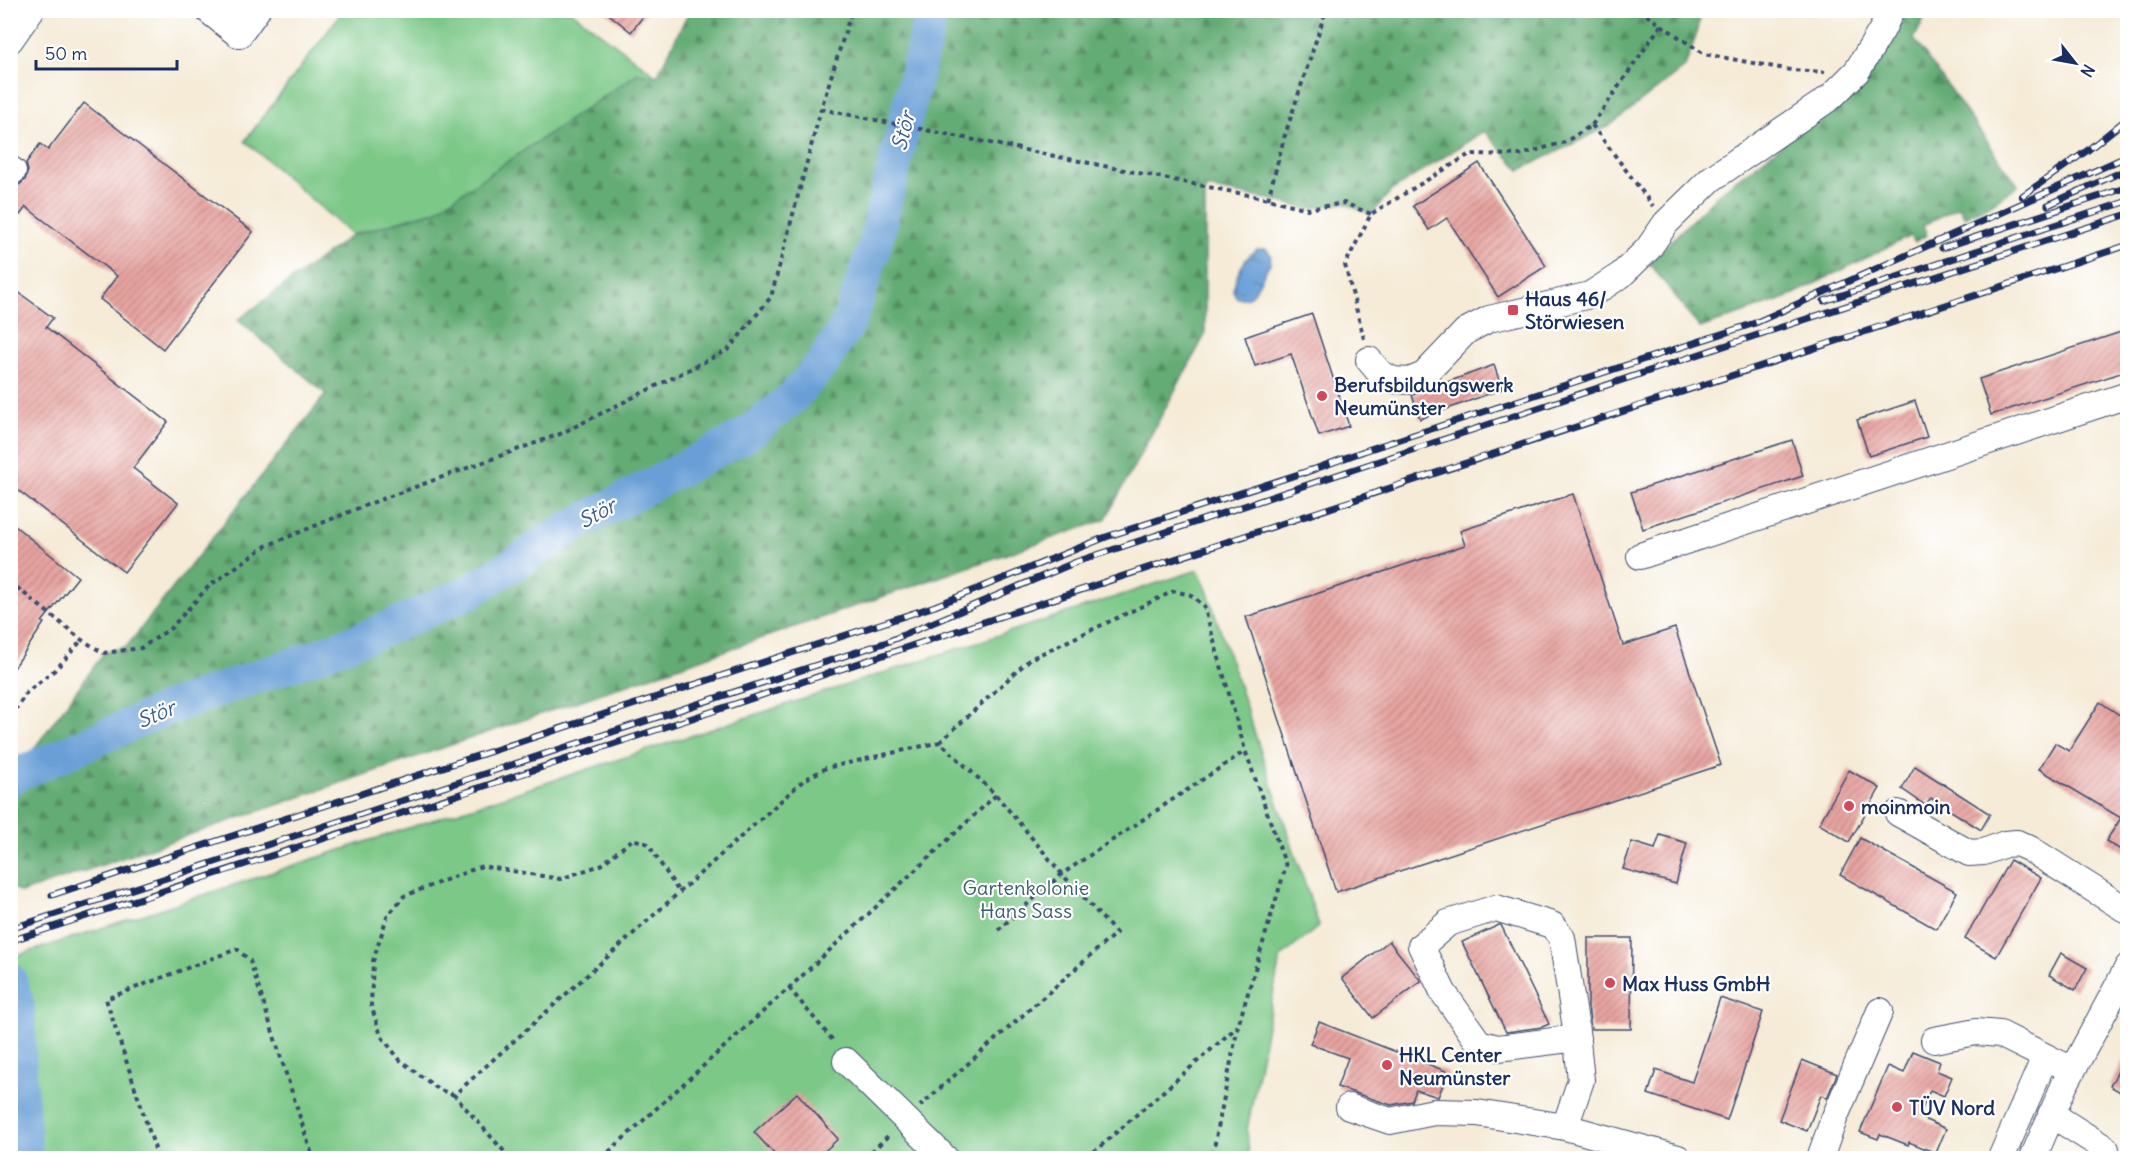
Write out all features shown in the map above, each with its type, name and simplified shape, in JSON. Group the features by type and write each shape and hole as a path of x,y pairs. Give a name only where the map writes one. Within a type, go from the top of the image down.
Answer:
{"street":[{"path":"10,40 31,10"},
{"path":"208,10 239,35 257,10"},
{"path":"1369,360 1380,373 1393,380 1408,381 1424,375 1466,331 1489,319 1590,296 1628,268 1648,249 1666,224 1711,179 1831,97 1857,71 1891,10"},
{"path":"1640,556 2127,395"},
{"path":"1898,813 1969,853 1984,852 2005,844 2017,843 2030,849 2127,912"},
{"path":"1565,1127 1581,1080 1577,1038 1562,938 1552,925 1496,908 1448,923 1421,945 1443,992 1479,1043 1498,1048 1577,1038"},
{"path":"2033,1158 2072,1070 2127,967"},
{"path":"1820,1158 1880,1011"},
{"path":"1934,1040 1976,1032 2000,1034 2072,1070"},
{"path":"2001,1158 2045,1057"},
{"path":"846,1061 945,1158"},
{"path":"1349,1107 1390,1121 1434,1112 1478,1113 1565,1127 1678,1158"},
{"path":"2051,1114 2106,1149 2103,1158"}],"path":[{"path":"10,582 82,640 104,653 141,648 171,628 209,586 266,546 366,505 560,434 728,350 771,297 821,110 852,10"},
{"path":"1268,199 1284,138 1326,10"},
{"path":"1639,10 1704,54 1791,70 1857,71"},
{"path":"1369,360 1345,265 1371,214 1470,154 1520,155 1564,142 1592,125 1661,25"},
{"path":"821,110 1268,199 1308,209 1344,203 1371,214"},
{"path":"1592,125 1666,224"},
{"path":"454,1095 804,780 826,768 940,742 1030,659 1174,591 1191,595 1204,606 1245,750 1286,866 1238,1026 1212,1158"},
{"path":"10,718 27,692 56,669 82,640"},
{"path":"865,1158 906,1118 1116,933 1062,874 996,795 940,742"},
{"path":"998,930 1062,874 1245,750"},
{"path":"602,1158 996,795"},
{"path":"510,1158 454,1095 438,1089 400,1060 381,1036 371,1005 373,961 387,917 404,896 482,866 560,879 601,865 633,839 648,844 679,892"},
{"path":"158,1158 106,999 237,949 249,961 313,1158"},
{"path":"789,988 836,1043 846,1061"},
{"path":"1087,1158 1238,1026"}],"green space":[{"path":"343,11 571,11 657,76 638,74 435,211 352,235 245,141"},
{"path":"689,11 1701,11 1698,30 1685,67 1609,126 1520,170 1484,131 1391,191 1371,214 1344,203 1308,209 1268,199 1205,188 1205,335 1105,520 21,893 11,887 11,780 104,653 127,646 326,394 238,320 352,235 435,211 638,73 657,76"},
{"path":"1905,11 1928,11 1914,39 2018,185 1994,202 1965,217 1959,207 1923,225 1927,235 1915,242 1910,236 1786,298 1700,328 1649,263 1718,194 1864,82 1895,34"},
{"name":"Gartenkolonie Hans Sass","path":"1198,570 1207,590 1319,926 1280,958 1247,1130 1249,1158 11,1158 10,958"}],"water":[{"path":"1258,249 1266,249 1271,255 1270,263 1253,294 1246,298 1237,298 1233,291 1238,273 1249,256"}],"building":[{"path":"604,10 648,10 631,32"},
{"path":"84,103 253,232 163,349 100,299 117,276 26,207 20,215 10,208 10,186 19,185 25,180 28,171 26,163 40,144 48,150"},
{"path":"1479,163 1546,266 1498,297 1447,218 1429,230 1413,206"},
{"path":"10,286 53,318 46,327 168,422 133,468 178,503 124,572 10,484"},
{"name":"Berufsbildungswerk Neumünster","path":"1312,314 1349,426 1319,436 1291,354 1255,366 1245,337"},
{"path":"2127,330 2127,371 1991,415 1979,379"},
{"path":"1494,365 1502,389 1420,419 1412,395"},
{"path":"1915,401 1927,437 1869,456 1857,420"},
{"path":"1792,440 1803,476 1643,529 1631,492"},
{"path":"1573,494 1623,645 1675,628 1721,765 1336,892 1246,617 1465,545 1460,531"},
{"path":"10,522 78,577 42,622 44,623 10,674"},
{"path":"2100,702 2127,720 2127,854 2106,841 2121,818 2039,769 2055,743 2069,751"},
{"path":"1915,766 1990,814 1981,830 1931,798 1925,805 1902,789"},
{"name":"moinmoin","path":"1849,770 1880,788 1849,842 1819,824"},
{"path":"1660,835 1687,843 1676,884 1623,869 1632,842 1655,849"},
{"path":"1860,838 1957,892 1936,929 1840,875"},
{"path":"2010,860 2041,878 1996,957 1965,939"},
{"path":"1499,925 1549,1024 1506,1032 1462,942"},
{"name":"Max Huss GmbH","path":"1588,938 1632,938 1631,1029 1591,1029 1588,1006"},
{"path":"1389,941 1421,981 1373,1018 1342,978"},
{"path":"2061,953 2087,968 2075,990 2049,975"},
{"path":"1720,998 1763,1012 1727,1120 1648,1094 1656,1070 1692,1082"},
{"name":"HKL Center Neumünster","path":"1319,1022 1448,1072 1438,1097 1416,1090 1412,1101 1391,1105 1337,1087 1348,1058 1310,1044"},
{"name":"TÜV Nord","path":"1913,1051 1940,1062 1937,1071 1952,1077 1944,1096 1930,1090 1919,1117 1946,1129 1936,1153 1909,1142 1908,1145 1880,1134 1878,1139 1860,1132 1888,1066 1904,1073"},
{"path":"2127,1054 2127,1096 2110,1086"},
{"path":"1802,1060 1837,1074 1827,1098 1821,1095 1807,1131 1779,1120"},
{"path":"797,1093 838,1139 817,1158 778,1158 754,1132"}],"waterway":[{"name":"Stör","path":"10,780 14,776 170,707 303,661 386,629 469,592 571,527 746,435 792,398 822,364 849,322 874,248 932,10"},
{"name":"Stör","path":"10,980 18,1007 20,1080 26,1158"}],"railway":[{"path":"2022,196 2088,150 2128,118"},
{"path":"1304,473 1364,451 1755,323 2128,156"},
{"path":"2048,205 2128,169"},
{"path":"1942,248 2128,187"},
{"path":"1824,301 2128,201"},
{"path":"10,929 887,642 1076,562 2128,214"},
{"path":"10,941 2128,245"},
{"path":"52,895 935,606 1106,537 1311,470"}],"place":[{"name":"Haus 46/ Störwiesen","path":"1513,310"},
{"name":"Berufsbildungswerk Neumünster","path":"1322,396"},
{"name":"moinmoin","path":"1849,806"},
{"name":"Max Huss GmbH","path":"1610,983"},
{"name":"HKL Center Neumünster","path":"1387,1065"},
{"name":"TÜV Nord","path":"1897,1107"}]}
